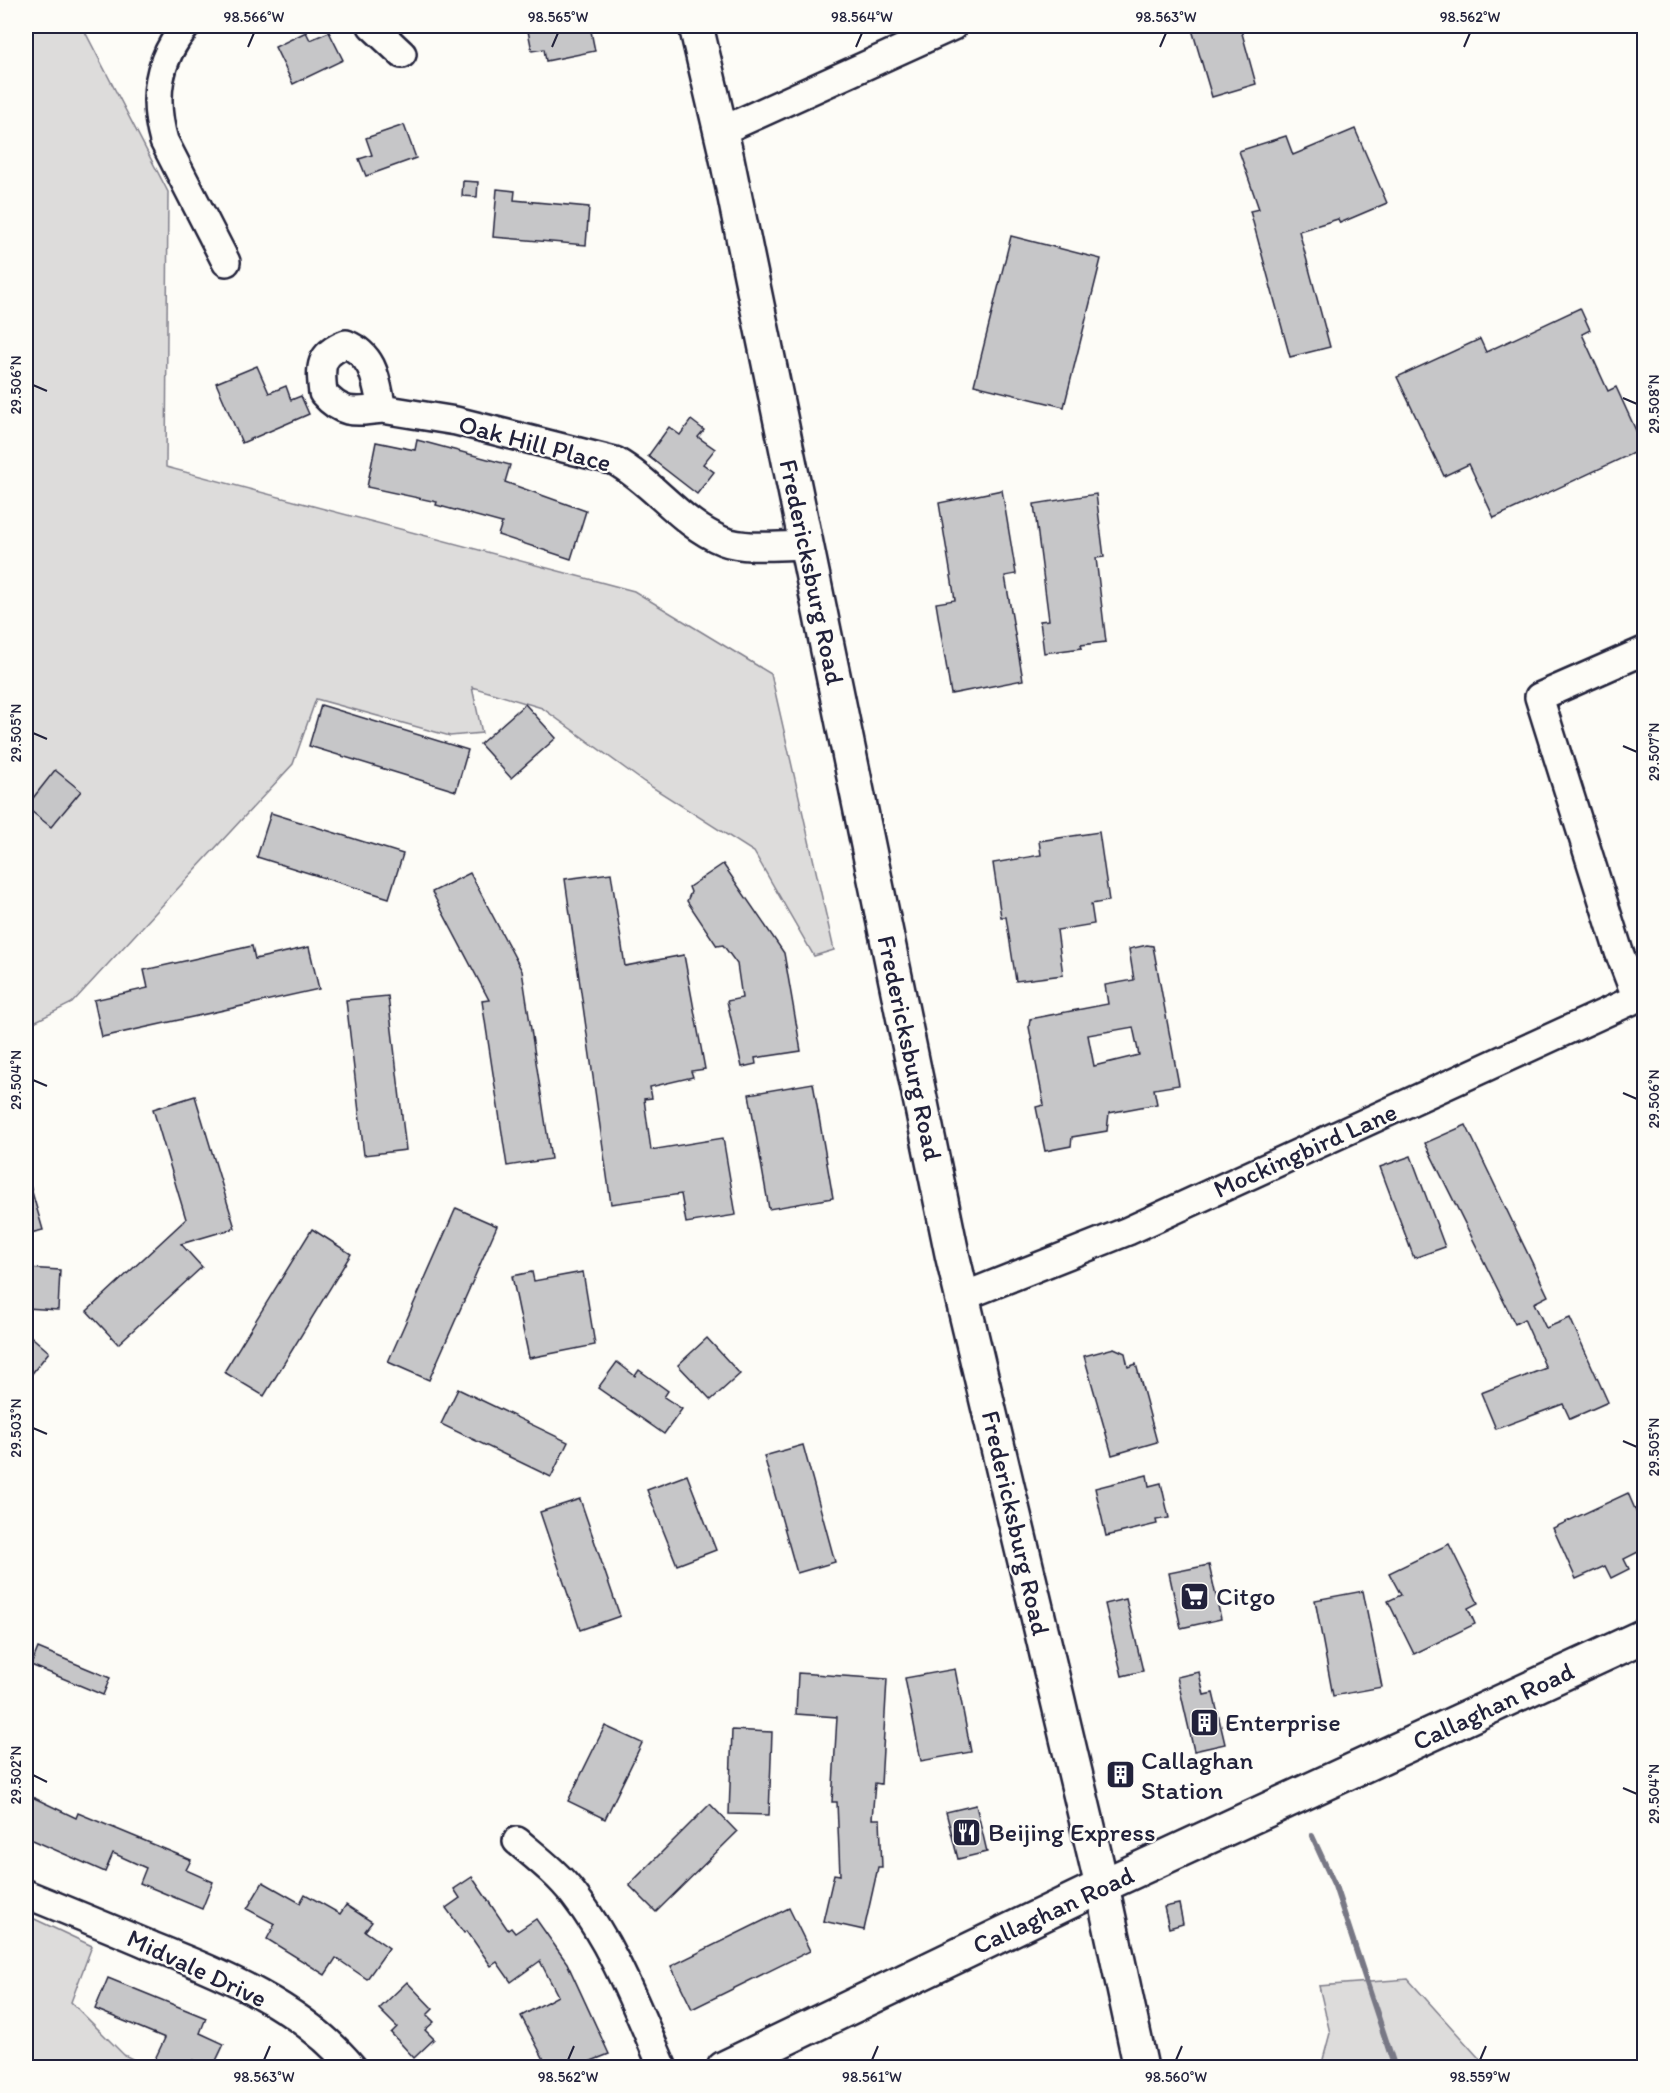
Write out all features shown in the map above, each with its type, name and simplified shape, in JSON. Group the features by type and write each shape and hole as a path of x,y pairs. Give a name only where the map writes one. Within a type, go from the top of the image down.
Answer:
{"main road":[{"name":"Fredericksburg Road","path":"696,26 721,131 962,1297 1102,1886 1141,2067"},
{"name":"Callaghan Road","path":"724,2067 1102,1886 1644,1636"}],"street":[{"path":"186,26 175,39 164,60 158,83 158,122 164,141 226,262"},
{"path":"372,26 402,54"},
{"path":"721,131 953,26"},
{"name":"Oak Hill Place","path":"382,409 456,421 615,461 631,470 698,526 724,541 738,544 807,545"},
{"path":"1641,997 1619,952 1539,697 1644,651"},
{"name":"Mockingbird Lane","path":"962,1297 1128,1231 1641,997"},
{"path":"517,1840 558,1876 592,1921 619,1970 663,2067"},
{"name":"Midvale Drive","path":"26,1894 223,1974 261,1994 322,2036 354,2067"}],"shaded area":[{"path":"26,26 82,26 168,192 166,467 634,591 771,674 834,950 814,956 754,852 644,782 542,708 472,687 482,733 450,736 316,699 293,764 72,1003 26,1026"},
{"path":"26,1915 92,1946 71,2002 124,2055 149,2067 26,2067"},
{"path":"1408,1979 1487,2067 1321,2067 1330,2033 1319,1986"}],"building":[{"path":"527,26 590,26 595,51 546,61 544,49 532,51"},
{"path":"1191,26 1240,26 1256,84 1212,97"},
{"path":"306,32 310,40 329,32 343,60 293,84 275,47"},
{"path":"404,125 416,158 366,176 359,159 372,155 366,138"},
{"path":"1355,129 1387,203 1340,223 1338,219 1299,231 1330,347 1290,357 1250,211 1259,209 1239,151 1286,136 1293,155"},
{"path":"463,181 478,182 477,197 462,196"},
{"path":"497,189 515,191 514,200 589,207 586,245 493,237"},
{"path":"1011,236 1101,259 1064,407 974,385"},
{"path":"1580,308 1590,330 1582,334 1608,391 1616,387 1644,448 1494,518 1469,464 1444,476 1397,377 1480,339 1486,352"},
{"path":"257,366 269,393 286,386 291,400 301,396 309,414 242,443 216,383"},
{"path":"691,420 704,430 698,437 715,449 703,464 714,472 697,494 648,456 669,427 680,435"},
{"path":"417,440 510,465 505,482 586,511 571,559 498,535 502,523 436,505 437,502 367,487 376,442 415,450"},
{"path":"1002,490 1016,574 1005,576 1023,680 951,694 936,603 955,600 939,503"},
{"path":"1096,494 1104,557 1096,558 1106,642 1044,653 1040,621 1049,620 1034,504"},
{"path":"525,704 556,738 511,778 480,744"},
{"path":"321,705 468,750 456,791 309,746"},
{"path":"55,770 81,791 51,827 26,807"},
{"path":"271,813 403,854 389,898 257,857"},
{"path":"1099,832 1109,901 1091,904 1094,924 1057,930 1063,975 1016,981 1006,917 1001,917 993,863 1041,855 1039,841"},
{"path":"723,864 784,953 801,1051 755,1058 756,1064 742,1067 727,1001 742,998 737,964 723,945 717,946 687,901 691,892 689,887"},
{"path":"470,873 522,971 551,1159 507,1166 482,1001 489,1000 432,892"},
{"path":"611,873 625,966 684,955 705,1069 691,1071 693,1077 650,1087 652,1098 644,1099 651,1150 723,1138 736,1215 686,1223 681,1194 611,1204 565,879"},
{"path":"252,946 255,959 309,947 319,989 102,1037 94,1000 148,988 144,970"},
{"path":"1153,946 1179,1085 1154,1089 1157,1104 1109,1113 1107,1131 1072,1137 1071,1146 1045,1151 1036,1107 1044,1105 1029,1027 1030,1019 1108,1004 1105,985 1134,980 1129,949","holes":["1133,1027 1139,1055 1094,1066 1088,1035"]},
{"path":"388,996 406,1150 364,1155 346,1000"},
{"path":"813,1083 833,1198 769,1209 749,1094"},
{"path":"195,1096 235,1228 181,1244 202,1267 118,1344 87,1311 186,1219 153,1109"},
{"path":"1466,1125 1548,1296 1534,1303 1546,1328 1570,1318 1608,1402 1570,1419 1563,1404 1496,1429 1481,1393 1546,1368 1524,1319 1515,1324 1425,1143"},
{"path":"1411,1156 1445,1247 1414,1258 1380,1167"},
{"path":"30,1185 43,1230 26,1234 26,1186"},
{"path":"456,1208 497,1226 429,1380 388,1362"},
{"path":"312,1229 351,1254 264,1396 224,1372"},
{"path":"26,1268 60,1270 58,1310 26,1308"},
{"path":"532,1272 534,1281 583,1272 595,1345 529,1358 512,1276"},
{"path":"26,1332 49,1352 26,1381"},
{"path":"707,1338 740,1374 711,1400 678,1365"},
{"path":"1114,1348 1125,1353 1128,1367 1136,1364 1157,1442 1112,1455 1084,1356"},
{"path":"617,1362 635,1376 639,1370 668,1391 664,1397 682,1409 664,1434 598,1388"},
{"path":"458,1389 568,1442 551,1477 441,1424"},
{"path":"803,1445 835,1562 797,1573 764,1456"},
{"path":"687,1475 716,1550 677,1565 647,1490"},
{"path":"1147,1475 1149,1486 1161,1483 1169,1518 1156,1520 1157,1524 1106,1536 1095,1488"},
{"path":"1628,1493 1644,1530 1644,1549 1624,1559 1629,1569 1611,1578 1605,1566 1576,1579 1553,1528"},
{"path":"580,1499 620,1616 580,1630 540,1512"},
{"path":"1449,1544 1478,1603 1468,1608 1475,1624 1414,1654 1388,1601 1401,1595 1389,1573"},
{"name":"Citgo","path":"1209,1565 1221,1619 1181,1628 1169,1573"},
{"path":"1363,1591 1382,1687 1333,1696 1315,1600"},
{"path":"1126,1599 1143,1671 1122,1676 1105,1604"},
{"path":"38,1648 110,1678 103,1695 31,1665"},
{"path":"955,1669 971,1752 921,1761 905,1678"},
{"name":"Enterprise","path":"1199,1672 1204,1695 1213,1693 1225,1744 1194,1751 1177,1677"},
{"path":"798,1673 887,1679 881,1784 875,1783 872,1819 880,1819 882,1867 878,1867 864,1930 823,1921 834,1874 840,1875 837,1802 832,1802 837,1717 796,1714"},
{"path":"605,1726 642,1743 605,1819 568,1801"},
{"path":"732,1730 772,1732 769,1815 729,1814"},
{"path":"26,1794 76,1818 78,1813 191,1860 186,1870 213,1882 202,1909 140,1883 146,1868 113,1853 105,1872 26,1837"},
{"path":"710,1804 737,1832 656,1912 629,1885"},
{"name":"Beijing Express","path":"976,1805 987,1852 958,1859 946,1812"},
{"path":"472,1877 508,1930 511,1928 515,1933 536,1919 567,1963 609,2054 576,2067 548,2067 521,2016 558,1996 540,1961 511,1982 497,1962 491,1966 467,1931 464,1933 446,1908 460,1898 454,1889"},
{"path":"263,1882 300,1903 305,1894 340,1914 346,1905 372,1922 365,1931 389,1948 367,1979 336,1958 325,1975 267,1939 275,1924 247,1909"},
{"path":"1179,1904 1183,1924 1169,1928 1164,1907"},
{"path":"789,1908 810,1951 692,2009 671,1966"},
{"path":"108,1978 206,2018 200,2033 224,2044 213,2067 193,2060 189,2067 174,2067 155,2059 165,2038 95,2009"},
{"path":"407,1982 433,2009 427,2015 434,2022 425,2030 434,2039 414,2058 391,2033 397,2027 379,2009"}],"waterway":[{"path":"1312,1836 1335,1886 1393,2062 1397,2068"}],"place":[{"name":"Citgo","path":"1195,1596"},
{"name":"Enterprise","path":"1204,1722"},
{"name":"Callaghan Station","path":"1120,1775"},
{"name":"Beijing Express","path":"967,1832"}]}
